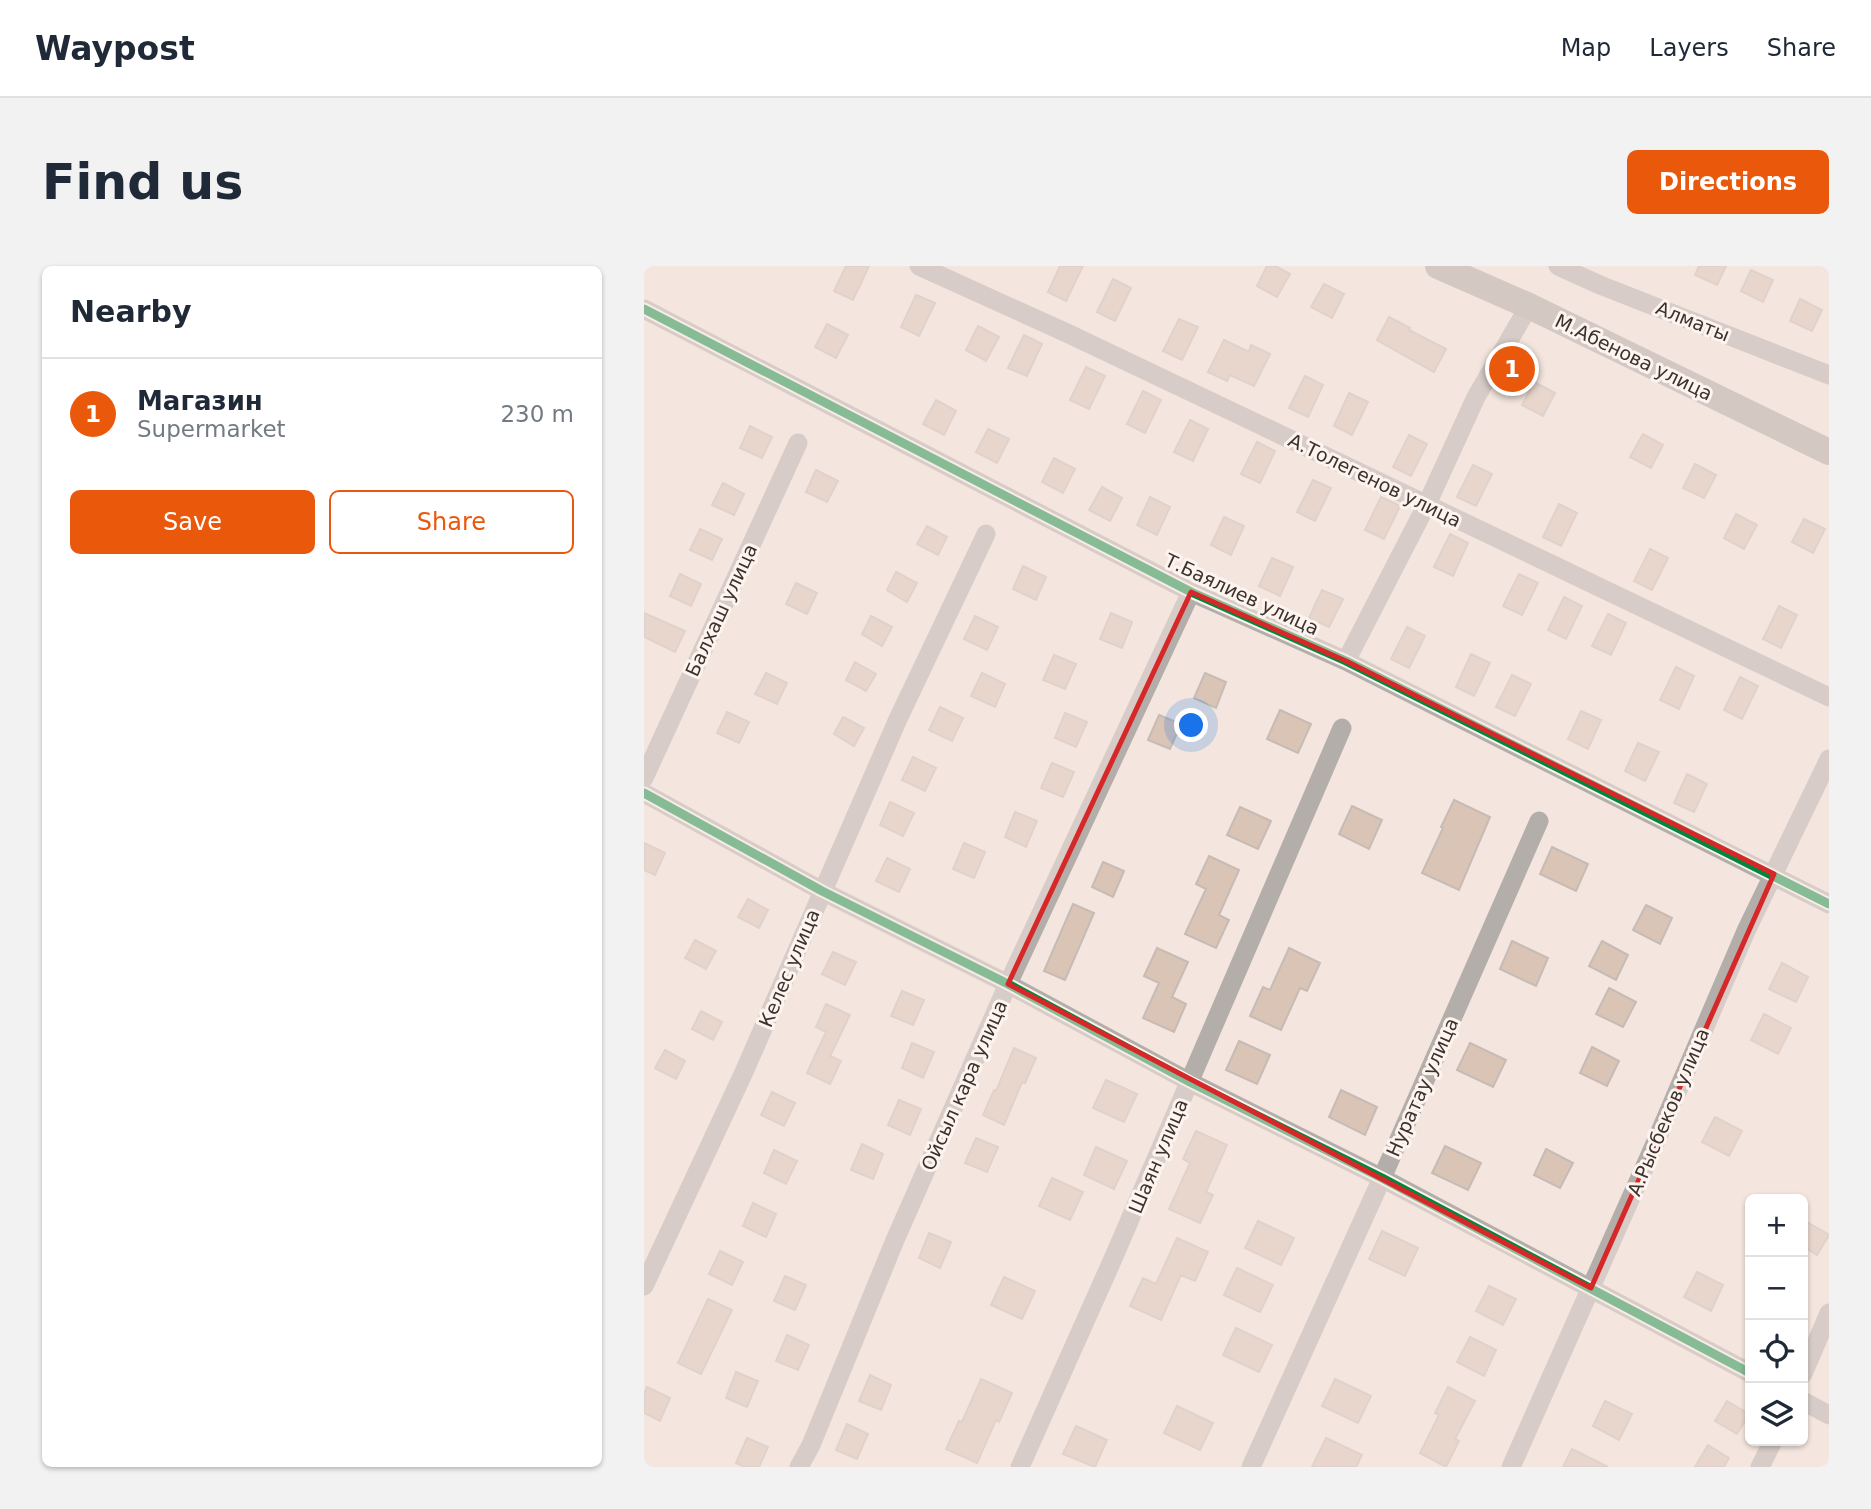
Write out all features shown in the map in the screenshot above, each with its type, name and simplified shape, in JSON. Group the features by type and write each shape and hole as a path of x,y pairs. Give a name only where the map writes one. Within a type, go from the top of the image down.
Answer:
{"main road":[{"name":"М.Абенова улица","path":"1438,266 1529,306 1829,452"}],"street":[{"name":"А.Толегенов улица","path":"919,266 1082,340 1829,697"},
{"name":"Алматы","path":"1558,266 1829,375"},
{"path":"1346,661 1427,504 1476,397 1529,306"},
{"name":"Т.Баялиев улица","path":"644,309 1191,592 1346,661 1829,904"},
{"name":"Балхаш улица","path":"644,778 798,443"},
{"name":"Келес улица","path":"644,1286 744,1072 898,719 986,534"},
{"name":"Ойсыл кара улица","path":"799,1467 811,1445 895,1240 1008,984 1191,592"},
{"name":"Шаян улица","path":"1020,1467 1342,728"},
{"name":"А.Рысбеков улица","path":"1511,1467 1746,931 1829,759"},
{"path":"644,793 822,891 1008,984 1190,1082 1382,1178 1745,1370"},
{"name":"Нуратау улица","path":"1251,1467 1539,821"},
{"path":"1808,1362 1829,1313"},
{"path":"1808,1404 1829,1415"},
{"path":"1760,1467 1770,1446"}],"highlighted area":[{"path":"1191,592 1346,661 1774,874 1591,1288 1008,984"}],"building":[{"path":"846,266 869,266 853,300 834,291"},
{"path":"1060,266 1083,266 1066,301 1048,292"},
{"path":"1267,266 1275,266 1290,274 1277,297 1257,286"},
{"path":"1699,266 1726,266 1717,285 1695,275"},
{"path":"1751,270 1773,280 1763,302 1741,291"},
{"path":"1113,279 1131,288 1115,321 1097,312"},
{"path":"1324,284 1344,294 1332,318 1311,307"},
{"path":"916,295 935,303 919,336 901,327"},
{"path":"1800,299 1822,310 1812,331 1790,321"},
{"path":"1389,317 1446,349 1434,372 1377,340"},
{"path":"1179,319 1198,327 1182,360 1163,351"},
{"path":"827,324 848,335 836,358 815,347"},
{"path":"978,326 999,337 986,361 966,350"},
{"path":"1024,335 1042,344 1027,376 1008,368"},
{"path":"1224,340 1249,352 1251,345 1270,354 1254,386 1230,375 1227,381 1208,372"},
{"path":"1086,367 1105,376 1089,409 1070,400"},
{"path":"1305,376 1323,385 1308,417 1289,408"},
{"path":"1534,382 1555,393 1543,416 1522,405"},
{"path":"1143,391 1161,400 1145,433 1127,424"},
{"path":"1349,393 1368,402 1352,435 1334,426"},
{"path":"936,400 956,411 944,435 923,424"},
{"path":"1190,420 1208,429 1193,461 1174,452"},
{"path":"750,426 772,437 762,458 740,448"},
{"path":"988,429 1009,439 997,463 976,452"},
{"path":"1643,434 1663,445 1651,468 1630,457"},
{"path":"1409,435 1427,444 1411,476 1393,467"},
{"path":"1257,442 1275,451 1260,483 1241,474"},
{"path":"1054,458 1075,469 1063,493 1042,482"},
{"path":"1695,464 1716,475 1704,498 1683,488"},
{"path":"1473,465 1492,474 1476,506 1457,497"},
{"path":"816,470 838,481 827,502 806,492"},
{"path":"1313,480 1331,488 1315,521 1297,512"},
{"path":"723,483 744,494 734,515 712,505"},
{"path":"1102,487 1122,498 1110,521 1089,510"},
{"path":"1150,497 1170,507 1157,535 1137,525"},
{"path":"1381,497 1400,506 1384,539 1365,530"},
{"path":"1559,504 1577,513 1561,546 1543,537"},
{"path":"1736,514 1757,525 1744,549 1724,538"},
{"path":"1224,517 1244,526 1231,555 1211,545"},
{"path":"1804,519 1825,529 1813,553 1792,542"},
{"path":"927,526 947,537 938,555 917,544"},
{"path":"700,529 722,539 712,560 690,550"},
{"path":"1450,534 1468,543 1453,576 1434,567"},
{"path":"1650,549 1668,558 1652,590 1634,581"},
{"path":"1272,558 1293,567 1280,596 1259,586"},
{"path":"1023,566 1046,577 1036,600 1013,589"},
{"path":"896,572 917,583 907,602 887,590"},
{"path":"680,574 701,584 691,606 670,596"},
{"path":"1519,574 1538,583 1522,615 1503,606"},
{"path":"796,583 817,593 807,614 786,604"},
{"path":"1322,590 1343,599 1329,627 1309,618"},
{"path":"1564,597 1582,606 1566,639 1548,630"},
{"path":"1779,606 1797,615 1781,648 1763,639"},
{"path":"644,613 685,631 675,652 644,637"},
{"path":"1111,613 1132,622 1122,648 1100,639"},
{"path":"1608,614 1626,623 1611,655 1592,646"},
{"path":"871,616 892,627 882,646 862,634"},
{"path":"975,616 998,627 987,650 964,639"},
{"path":"1407,627 1425,636 1409,668 1391,659"},
{"path":"1471,654 1490,663 1474,696 1456,687"},
{"path":"1054,655 1076,664 1065,689 1043,680"},
{"path":"855,662 876,674 866,691 846,680"},
{"path":"1676,667 1694,676 1679,709 1660,700"},
{"path":"766,673 787,683 777,704 755,694"},
{"path":"982,673 1005,684 995,707 971,696"},
{"path":"1205,673 1226,682 1216,708 1194,698"},
{"path":"1512,675 1531,684 1515,716 1496,707"},
{"path":"1740,677 1758,686 1742,719 1724,710"},
{"path":"940,707 963,718 952,741 929,730"},
{"path":"1280,710 1311,724 1298,753 1267,739"},
{"path":"1581,711 1601,720 1588,749 1568,739"},
{"path":"727,712 749,722 739,743 717,733"},
{"path":"1065,713 1087,722 1076,747 1055,738"},
{"path":"1159,715 1181,724 1170,749 1148,740"},
{"path":"843,717 864,728 854,746 834,734"},
{"path":"1638,743 1659,752 1645,781 1625,771"},
{"path":"913,757 936,768 925,791 902,780"},
{"path":"1052,763 1074,772 1063,797 1041,788"},
{"path":"1687,774 1707,784 1694,812 1674,803"},
{"path":"1454,800 1490,817 1459,890 1422,873"},
{"path":"890,802 914,813 903,836 880,825"},
{"path":"1352,806 1382,820 1369,849 1339,834"},
{"path":"1240,807 1271,821 1258,849 1227,835"},
{"path":"1015,812 1037,821 1026,847 1005,837"},
{"path":"644,843 665,853 655,875 644,870"},
{"path":"964,843 985,852 974,878 953,869"},
{"path":"1552,847 1588,864 1576,891 1540,874"},
{"path":"1209,856 1239,870 1219,915 1229,920 1216,948 1185,934 1206,889 1196,884"},
{"path":"887,858 910,869 899,892 876,881"},
{"path":"1103,862 1124,871 1113,897 1092,887"},
{"path":"748,899 768,910 759,928 738,917"},
{"path":"1073,904 1094,913 1065,980 1044,971"},
{"path":"1646,905 1672,918 1660,944 1633,930"},
{"path":"695,940 716,951 706,969 685,958"},
{"path":"1512,941 1548,958 1536,986 1500,969"},
{"path":"1602,941 1628,955 1616,980 1589,966"},
{"path":"1157,948 1188,962 1172,997 1186,1004 1174,1032 1143,1018 1159,983 1144,976"},
{"path":"1289,948 1320,963 1307,991 1300,988 1281,1030 1250,1016 1263,987 1270,990"},
{"path":"833,952 856,962 845,985 822,974"},
{"path":"1782,963 1808,977 1796,1002 1769,989"},
{"path":"1609,988 1636,1002 1623,1027 1596,1014"},
{"path":"902,991 924,1000 913,1025 891,1016"},
{"path":"826,1004 850,1015 830,1056 841,1061 830,1084 807,1073 826,1032 816,1027"},
{"path":"701,1011 722,1022 713,1040 692,1029"},
{"path":"1764,1014 1791,1028 1778,1054 1751,1040"},
{"path":"1239,1041 1270,1055 1257,1084 1226,1070"},
{"path":"912,1043 934,1052 923,1078 902,1068"},
{"path":"1470,1043 1506,1060 1493,1087 1457,1070"},
{"path":"1592,1047 1619,1061 1607,1086 1580,1073"},
{"path":"1014,1048 1036,1058 1025,1083 1022,1082 1004,1125 983,1115"},
{"path":"665,1050 685,1061 676,1079 655,1068"},
{"path":"1106,1080 1137,1094 1124,1122 1093,1108"},
{"path":"1341,1090 1377,1107 1365,1135 1329,1117"},
{"path":"772,1092 795,1103 784,1126 761,1115"},
{"path":"899,1100 921,1109 910,1135 888,1125"},
{"path":"1715,1117 1742,1131 1729,1156 1702,1142"},
{"path":"1196,1131 1227,1145 1206,1192 1213,1195 1200,1223 1169,1209 1190,1163 1183,1159"},
{"path":"976,1138 998,1147 987,1172 965,1163"},
{"path":"862,1144 883,1154 873,1179 851,1170"},
{"path":"1445,1146 1481,1163 1468,1190 1432,1173"},
{"path":"1096,1147 1127,1161 1114,1189 1084,1175"},
{"path":"1546,1149 1573,1163 1560,1188 1534,1175"},
{"path":"774,1150 797,1161 786,1184 764,1173"},
{"path":"1052,1178 1083,1192 1070,1220 1039,1206"},
{"path":"753,1203 776,1214 766,1237 743,1226"},
{"path":"1258,1221 1294,1238 1281,1265 1245,1248"},
{"path":"1808,1223 1829,1235 1817,1255 1808,1249"},
{"path":"1382,1231 1418,1248 1405,1276 1369,1259"},
{"path":"929,1233 951,1242 940,1268 919,1258"},
{"path":"1177,1238 1208,1252 1195,1281 1181,1275 1161,1320 1130,1306 1143,1278 1156,1284"},
{"path":"720,1251 743,1262 732,1285 709,1274"},
{"path":"1237,1268 1273,1285 1260,1312 1224,1295"},
{"path":"1697,1272 1723,1285 1711,1311 1684,1297"},
{"path":"785,1276 806,1285 795,1310 774,1301"},
{"path":"1004,1277 1035,1291 1022,1319 991,1305"},
{"path":"1489,1286 1516,1299 1503,1325 1476,1311"},
{"path":"708,1299 732,1310 701,1374 678,1363"},
{"path":"1236,1328 1272,1345 1259,1372 1223,1355"},
{"path":"787,1335 809,1345 798,1370 776,1361"},
{"path":"1470,1337 1496,1350 1484,1376 1457,1362"},
{"path":"736,1372 758,1381 747,1407 726,1398"},
{"path":"870,1375 891,1385 881,1410 859,1401"},
{"path":"981,1379 1012,1393 999,1422 996,1420 977,1463 946,1449 959,1421 962,1422"},
{"path":"1335,1379 1371,1396 1358,1423 1322,1406"},
{"path":"647,1387 670,1398 660,1421 644,1413 644,1394"},
{"path":"1448,1387 1475,1401 1455,1439 1459,1441 1446,1467 1420,1453 1439,1415 1435,1413"},
{"path":"1605,1401 1632,1414 1619,1440 1593,1426"},
{"path":"1727,1401 1745,1412 1745,1421 1737,1434 1715,1421"},
{"path":"1177,1406 1213,1423 1200,1450 1164,1433"},
{"path":"847,1424 868,1434 857,1459 836,1450"},
{"path":"1076,1426 1107,1440 1095,1467 1063,1454"},
{"path":"747,1438 768,1447 759,1467 745,1467 736,1463"},
{"path":"1326,1438 1362,1455 1356,1467 1312,1467"},
{"path":"1708,1445 1729,1458 1724,1467 1695,1467"},
{"path":"1572,1449 1608,1467 1563,1467"}],"cycle path":[{"path":"644,309 1191,592 1346,661 1829,904"},
{"path":"644,793 822,891 1008,984 1190,1082 1382,1178 1745,1370"}],"place":[{"name":"Магазин","path":"1512,369"}]}
